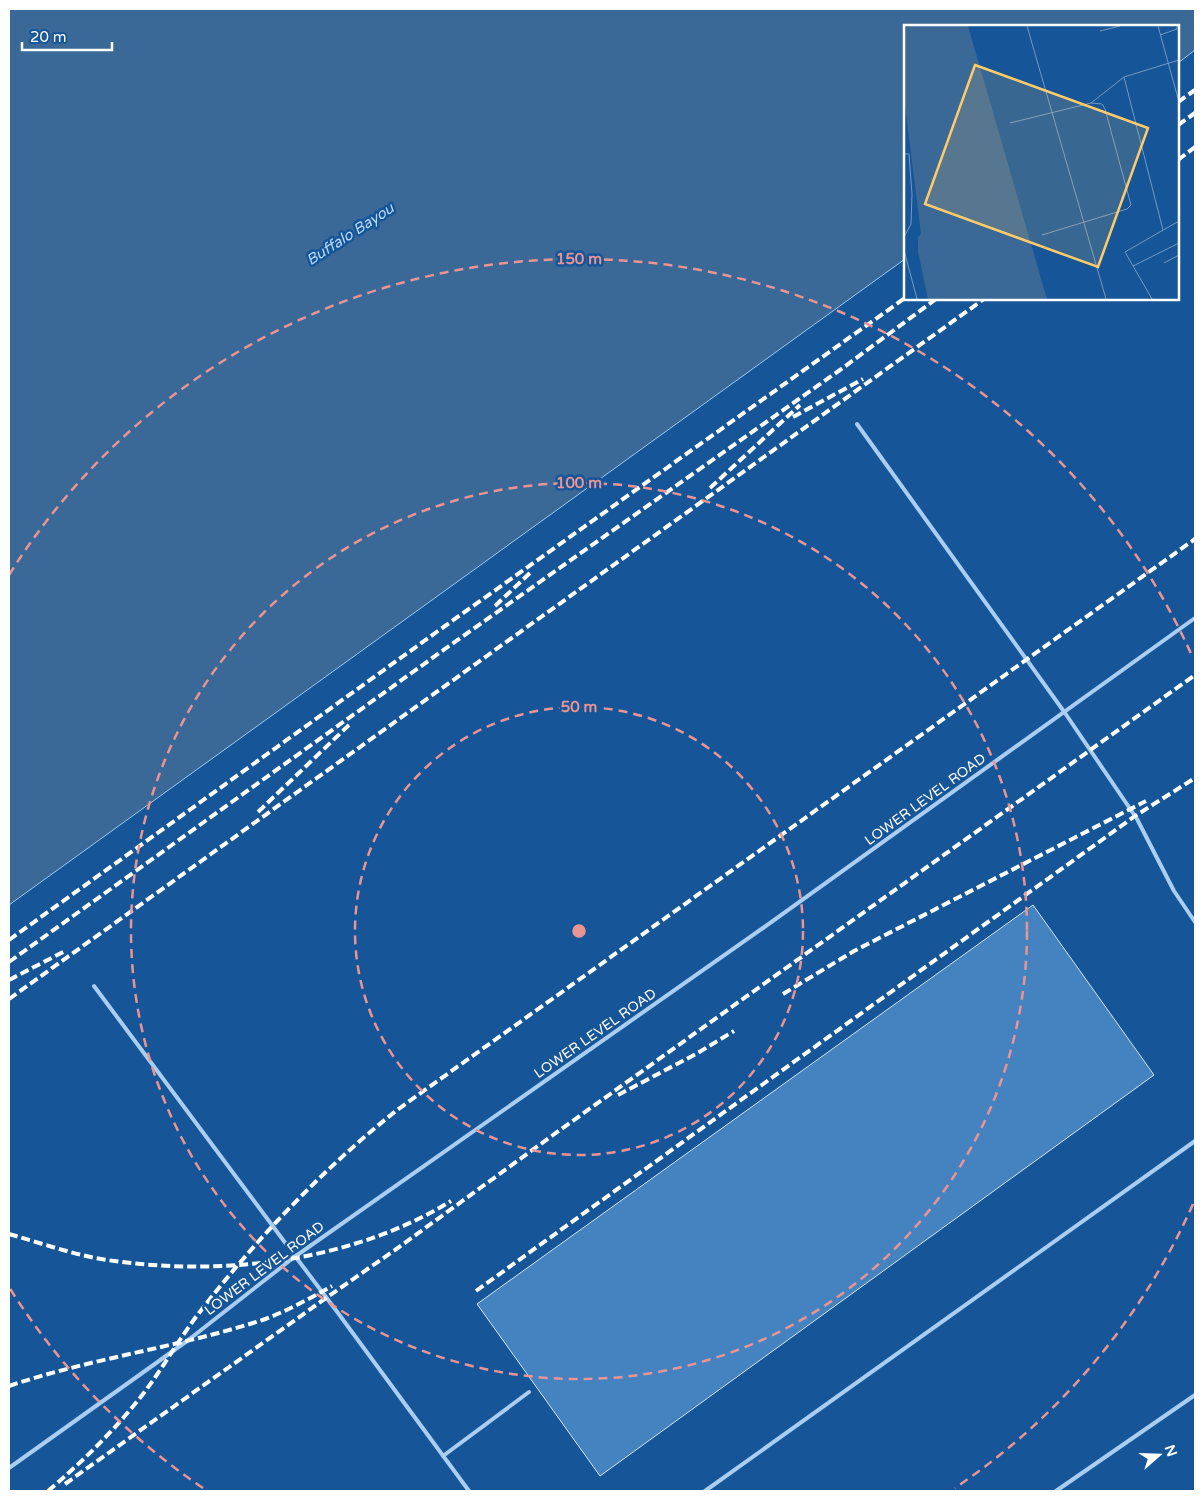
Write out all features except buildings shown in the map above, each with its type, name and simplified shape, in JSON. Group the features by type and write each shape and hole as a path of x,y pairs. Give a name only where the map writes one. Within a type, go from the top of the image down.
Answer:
{"lane":[{"path":"857,424 1065,713 1137,819 1174,891 1195,922"},
{"name":"LOWER LEVEL ROAD","path":"9,1468 186,1341 295,1256 763,928 1195,618"},
{"path":"94,986 338,1312 469,1491"},
{"path":"705,1491 1195,1141"},
{"path":"443,1456 529,1392"},
{"path":"1056,1491 1195,1396"}],"water":[{"name":"Buffalo Bayou","path":"9,9 1195,9 1195,50 1179,62 1179,25 904,25 904,260 9,905"}],"railway":[{"path":"1179,101 1195,90"},
{"path":"1179,124 1195,113"},
{"path":"1179,159 1195,147"},
{"path":"9,940 904,299"},
{"path":"9,962 449,646 840,370 935,300"},
{"path":"9,999 983,300"},
{"path":"793,417 863,379"},
{"path":"710,488 800,405"},
{"path":"48,1491 98,1445 132,1407 199,1313 267,1232 317,1180 370,1132 397,1110 1195,539"},
{"path":"495,606 531,572"},
{"path":"65,1484 395,1250 1195,675"},
{"path":"258,812 349,725"},
{"path":"476,1291 1135,816 1195,778"},
{"path":"783,994 854,951 1146,801"},
{"path":"9,980 65,951"},
{"path":"618,1095 696,1054 734,1031"},
{"path":"9,1234 70,1252 107,1260 150,1265 195,1267 240,1265 285,1260 329,1251 372,1238 412,1222 451,1201"},
{"path":"9,1386 70,1368 192,1340 263,1320 303,1302 332,1286"}]}
